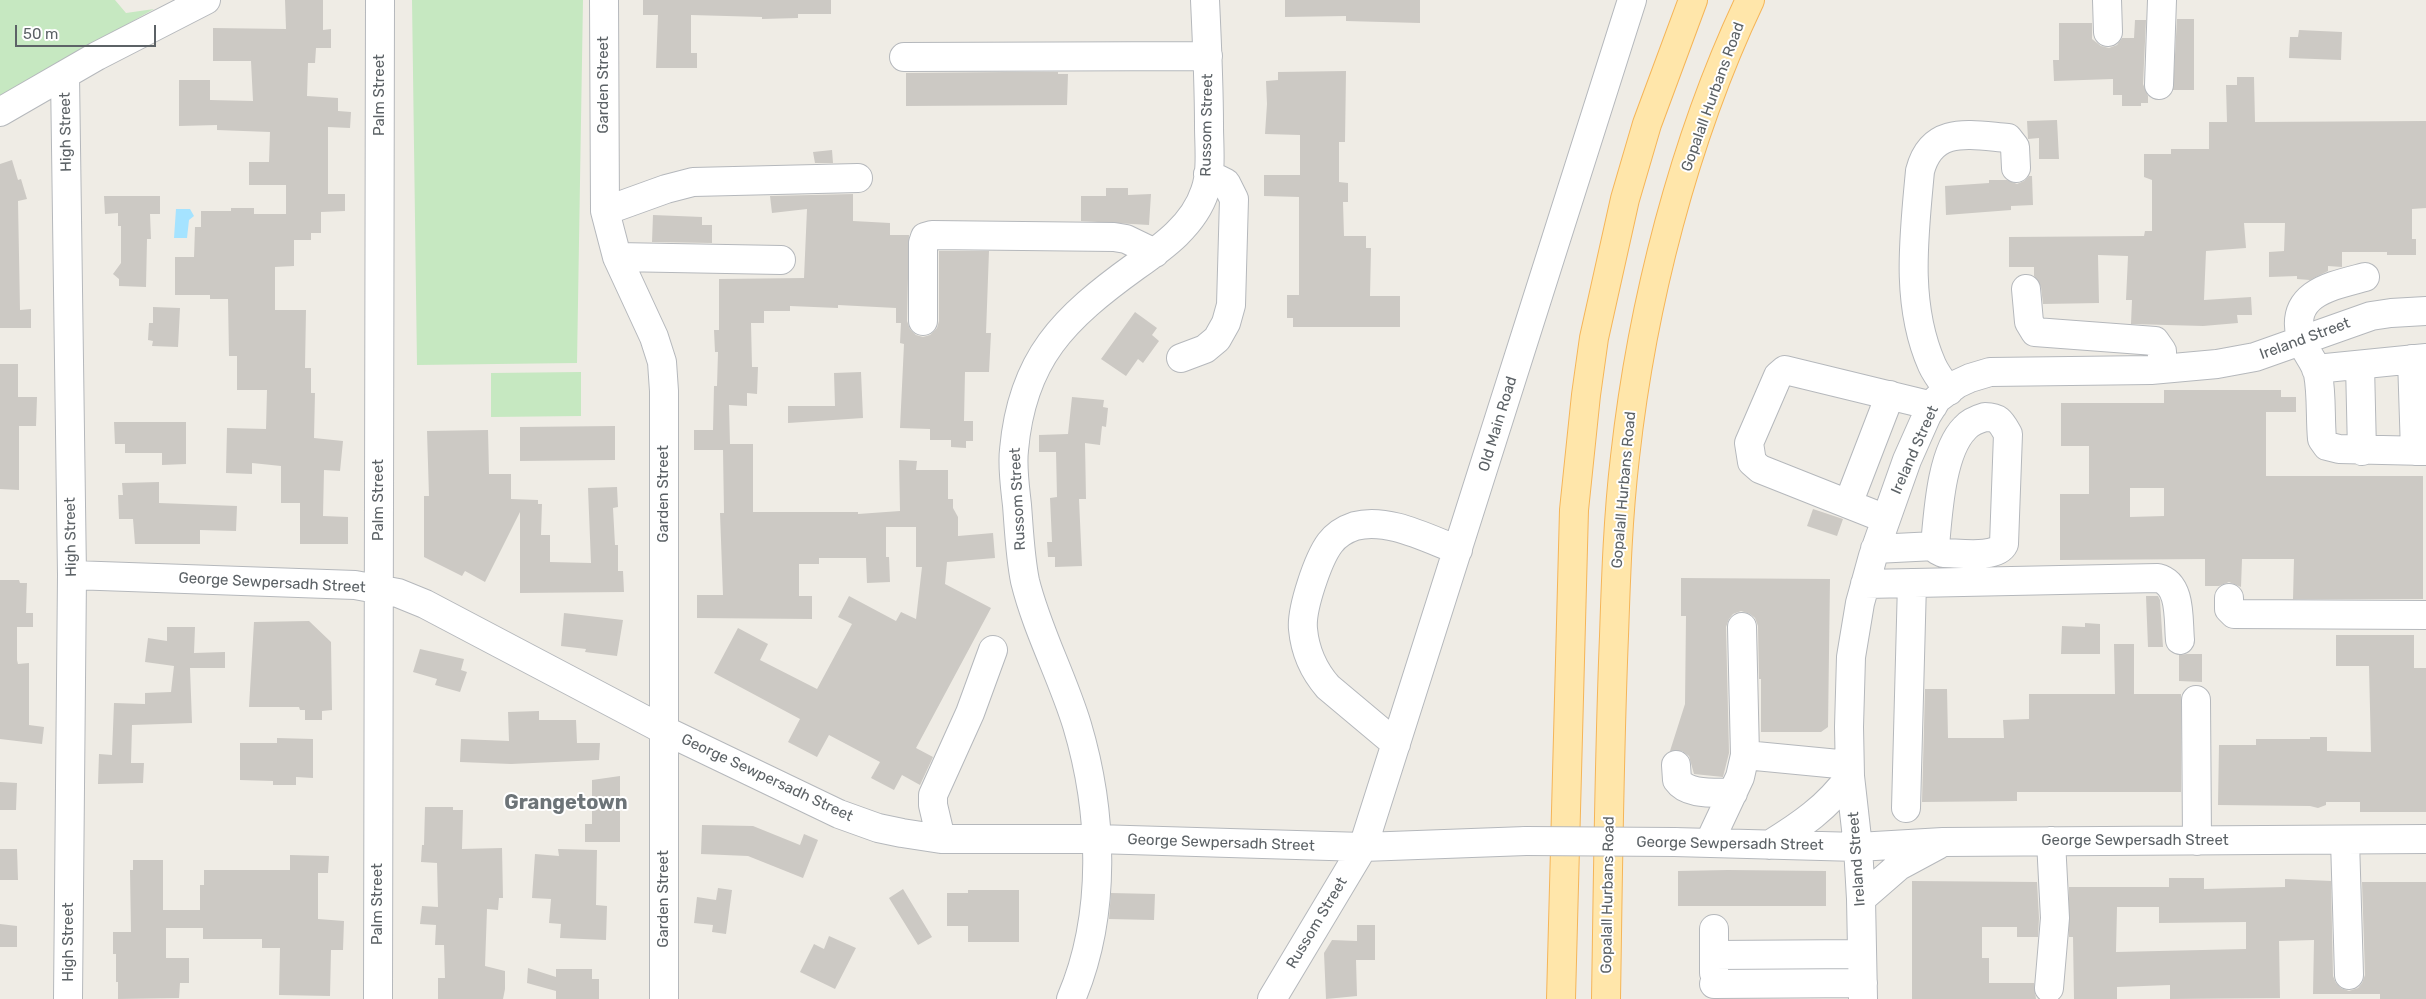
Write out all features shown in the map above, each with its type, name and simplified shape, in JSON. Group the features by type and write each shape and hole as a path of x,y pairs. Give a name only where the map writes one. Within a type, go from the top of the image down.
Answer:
{"main road":[{"path":"1561,999 1574,510 1586,395 1598,319 1624,199 1647,124 1693,0"},
{"name":"Gopalall Hurbans Road","path":"1606,999 1611,701 1617,548 1631,411 1654,283 1678,194 1729,45 1750,0"}],"street":[{"path":"0,112 65,75 173,6 206,0"},
{"name":"Palm Street","path":"378,999 380,0"},
{"name":"Garden Street","path":"604,0 605,211 617,257 654,337 662,362 664,391 664,999"},
{"name":"Russom Street","path":"1071,999 1084,965 1090,940 1095,903 1096,839 1087,770 1078,728 1036,616 1025,579 1013,453 1018,422 1029,378 1045,349 1067,322 1100,292 1155,253 1179,232 1190,219 1206,190 1210,158 1205,0"},
{"name":"Old Main Road","path":"1363,848 1632,0"},
{"path":"2107,0 2108,32"},
{"path":"2159,85 2162,0"},
{"path":"904,57 1208,56"},
{"name":"High Street","path":"65,75 72,575 68,999"},
{"path":"1886,519 1760,469 1752,462 1749,443 1778,376 1785,370 1890,395 1941,398 1918,317 1913,260 1919,180 1924,158 1936,143 1948,136 2008,138 2015,147 2016,168"},
{"path":"1181,358 1205,349 1211,344 1226,323 1231,305 1233,195 1226,183 1208,174"},
{"path":"605,211 666,189 693,182 858,178"},
{"path":"1190,219 1232,228"},
{"path":"923,321 922,243 925,237 932,235 1114,237 1126,239 1155,253"},
{"path":"617,257 781,260"},
{"path":"2316,369 2419,358 2421,451 2362,451 2327,446 2322,439 2316,369 2301,340 2300,312 2307,300 2334,285 2365,277"},
{"path":"2026,289 2029,322 2035,332 2155,341 2162,351 2162,369"},
{"name":"Ireland Street","path":"1863,991 1858,846 1850,770 1851,657 1865,584 1875,549 1907,460 1927,415 1941,398 1970,378 1990,372 2192,368 2255,357 2371,316 2391,312 2426,311"},
{"path":"2360,365 2362,451"},
{"path":"1848,504 1890,395"},
{"path":"1875,549 1935,546 1943,553 1987,554 1997,552 2004,544 2008,434 2000,420 1995,417 1985,417 1964,428 1952,450 1939,496 1935,546"},
{"path":"1396,744 1328,688 1319,677 1305,643 1303,627 1305,607 1321,561 1330,543 1341,533 1354,526 1366,524 1385,526 1458,550"},
{"name":"George Sewpersadh Street","path":"72,575 317,582 380,589 398,593 424,604 664,730 840,814 878,828 941,839 1096,839 1363,848 1526,841 1858,846 1943,842 2426,840"},
{"path":"1865,584 2158,578 2171,584 2174,593 2180,640"},
{"path":"1906,808 1912,583"},
{"path":"2229,598 2229,609 2234,614 2426,615"},
{"path":"1709,843 1740,777 1745,755 1742,627"},
{"path":"941,839 933,806 933,795 970,713 993,650"},
{"path":"2196,700 2197,841"},
{"path":"1745,755 1850,770 1828,803 1803,824 1769,845"},
{"path":"1676,765 1677,780 1684,788 1733,793"},
{"path":"2345,840 2349,975"},
{"path":"2049,988 2055,918 2051,841"},
{"path":"1861,899 1899,866 1943,842"},
{"name":"Russom Street","path":"1272,999 1363,848"},
{"path":"1862,954 1714,942 1714,991 1863,991"}],"green space":[{"path":"0,0 115,0 126,13 154,9 0,96"},
{"path":"412,0 583,0 577,363 417,365"},
{"path":"581,372 581,416 491,417 491,373"}],"water":[{"path":"176,209 190,209 194,216 189,220 187,238 174,238"}],"building":[{"path":"285,0 323,0 323,30 331,29 331,48 316,48 315,63 308,63 307,96 338,98 338,111 351,112 350,128 328,127 328,194 345,194 345,211 321,212 321,233 311,233 311,240 294,240 294,266 275,267 275,310 306,310 305,368 311,368 311,393 315,393 314,438 343,441 340,471 324,470 323,516 348,517 348,544 300,544 300,503 281,503 281,466 252,463 252,474 226,473 227,428 266,429 267,390 237,390 237,356 229,356 228,299 210,299 210,295 175,295 175,257 194,257 195,227 201,227 201,211 231,211 231,208 254,208 254,214 286,214 286,185 249,185 249,162 269,162 270,132 217,130 217,125 179,126 179,80 210,80 210,100 253,101 251,61 213,61 213,28 286,29"},
{"path":"643,0 831,0 831,14 798,14 798,18 762,19 762,17 691,15 691,53 697,53 697,68 656,68 658,15 643,15"},
{"path":"1285,0 1420,0 1420,23 1346,21 1346,16 1285,17"},
{"path":"2177,19 2194,19 2194,90 2173,90"},
{"path":"2135,20 2146,20 2143,84 2148,96 2148,103 2141,103 2141,106 2122,106 2122,95 2113,95 2113,79 2054,81 2053,60 2059,60 2059,23 2092,23 2092,39 2101,46 2109,48 2117,45 2122,38 2134,38"},
{"path":"2299,30 2342,32 2341,60 2289,58 2290,37 2298,37"},
{"path":"1346,71 1345,142 1339,142 1339,182 1348,183 1348,202 1343,202 1344,236 1366,236 1366,248 1371,248 1370,296 1400,296 1400,327 1293,327 1293,318 1287,318 1287,295 1299,295 1299,197 1264,196 1264,175 1300,175 1300,135 1265,134 1266,81 1278,80 1278,72"},
{"path":"1058,72 1058,74 1068,74 1067,105 906,106 906,73"},
{"path":"2237,77 2254,77 2255,122 2426,121 2426,208 2412,209 2412,239 2416,239 2416,255 2387,255 2387,252 2342,252 2342,267 2328,266 2328,271 2310,280 2297,279 2297,276 2269,277 2269,252 2284,251 2285,223 2244,223 2246,248 2206,251 2204,300 2251,297 2252,315 2237,315 2238,323 2203,326 2131,324 2132,300 2126,300 2128,256 2098,255 2099,303 2043,304 2041,287 2034,276 2034,267 2009,267 2009,237 2144,236 2145,231 2152,231 2152,180 2144,177 2144,154 2171,154 2171,149 2209,149 2209,122 2227,122 2226,85 2237,85"},
{"path":"2057,120 2059,159 2039,159 2039,138 2028,139 2027,121"},
{"path":"832,150 833,163 815,163 813,152"},
{"path":"12,160 18,180 21,179 27,199 18,201 20,310 31,309 31,328 0,328 0,164"},
{"path":"2032,176 2033,205 2011,206 2011,210 1946,215 1945,186 1989,183 1989,180 2007,180 2017,184"},
{"path":"1106,188 1128,188 1128,195 1151,194 1149,225 1081,221 1081,196 1106,196"},
{"path":"853,194 853,221 890,223 890,235 909,235 907,321 910,329 916,335 923,337 930,335 937,328 939,321 939,251 989,251 986,333 991,333 989,372 965,372 964,421 973,421 973,441 966,441 966,448 951,447 951,440 930,440 930,429 900,428 904,344 900,343 901,323 896,323 896,308 838,305 838,308 790,306 790,311 764,311 764,323 751,323 752,367 758,367 757,394 747,393 747,406 729,405 730,444 753,444 753,512 858,512 858,514 900,511 899,460 917,461 916,470 948,470 948,499 953,499 953,508 958,517 958,536 993,533 995,558 947,562 945,584 991,608 916,748 933,757 920,785 902,775 894,790 871,778 880,762 829,735 817,757 788,742 800,719 714,673 738,628 768,644 760,660 817,689 852,624 838,617 849,596 896,621 901,612 916,619 922,567 916,567 916,527 886,527 886,557 889,557 890,582 867,583 866,558 819,558 819,564 799,564 799,596 812,596 812,619 697,618 697,595 723,595 720,513 724,513 723,450 694,450 694,430 713,430 714,386 717,386 718,352 715,352 714,330 719,330 719,279 804,278 807,209 772,213 770,196"},
{"path":"104,196 160,196 160,214 150,214 151,239 147,239 146,287 119,286 119,279 113,274 121,263 121,226 118,226 118,213 105,214"},
{"path":"653,215 702,217 702,225 712,225 712,243 652,242"},
{"path":"153,307 180,308 178,347 152,346 153,341 148,340 149,323 153,323"},
{"path":"1135,312 1157,328 1152,335 1159,341 1143,363 1138,359 1126,376 1101,359"},
{"path":"0,364 18,364 18,397 37,397 36,426 19,426 19,490 0,489"},
{"path":"861,372 863,418 788,423 788,406 835,406 834,373"},
{"path":"2164,390 2281,390 2281,397 2296,397 2296,412 2266,412 2266,476 2423,476 2423,599 2293,599 2294,559 2242,559 2241,587 2229,582 2219,586 2205,586 2205,559 2060,560 2060,494 2089,494 2089,446 2061,446 2061,403 2164,403","holes":["2130,488 2164,488 2164,516 2130,517"]},
{"path":"1072,397 1104,400 1103,407 1108,408 1106,427 1102,426 1100,445 1085,443 1086,499 1079,499 1082,566 1055,567 1055,557 1048,557 1047,542 1052,542 1050,498 1057,497 1056,452 1039,452 1039,435 1068,434"},
{"path":"114,422 186,422 186,464 162,465 162,453 125,453 125,444 115,444"},
{"path":"615,426 615,460 520,461 520,427"},
{"path":"488,430 489,474 511,474 511,499 538,500 538,504 542,504 541,535 550,535 550,562 591,563 588,488 617,487 618,507 613,508 615,545 618,545 618,571 623,571 624,592 520,593 520,512 485,582 465,571 462,576 424,557 424,496 429,496 427,431"},
{"path":"159,482 159,503 237,506 236,531 200,530 200,544 135,544 133,519 119,519 118,495 123,495 122,483"},
{"path":"1813,509 1843,519 1837,536 1807,526"},
{"path":"1681,578 1830,579 1828,727 1821,732 1761,732 1758,626 1755,618 1741,611 1733,614 1726,627 1729,753 1723,777 1694,774 1689,756 1682,751 1670,751 1685,704 1686,616 1681,616"},
{"path":"0,580 19,580 20,583 27,583 26,613 33,613 33,627 17,627 17,660 18,664 29,663 29,725 44,727 42,744 0,739"},
{"path":"2146,596 2158,596 2160,600 2163,647 2148,647"},
{"path":"564,613 623,620 617,656 585,652 586,649 561,646"},
{"path":"309,621 331,642 332,710 322,711 322,720 305,720 305,710 300,710 299,707 249,707 254,622"},
{"path":"2085,623 2100,624 2100,654 2061,654 2062,626 2085,627"},
{"path":"167,627 195,627 194,653 225,652 225,668 190,668 192,723 132,725 131,763 144,763 143,783 98,784 99,754 112,755 114,703 145,704 145,693 171,692 174,666 145,662 148,638 167,641"},
{"path":"2336,635 2414,635 2414,668 2426,668 2426,812 2360,812 2360,802 2326,802 2326,805 2318,808 2310,806 2218,805 2219,745 2256,745 2256,739 2310,739 2310,737 2327,737 2327,751 2371,752 2369,666 2336,666"},
{"path":"2114,644 2134,644 2134,694 2181,694 2181,792 2017,792 2017,801 1922,802 1925,689 1947,689 1948,738 2004,738 2003,720 2029,719 2029,694 2115,694"},
{"path":"420,649 464,659 461,670 467,672 460,692 435,685 437,679 413,672"},
{"path":"2202,654 2202,682 2179,681 2179,655"},
{"path":"539,711 539,720 576,720 577,743 600,743 599,760 511,764 460,762 461,739 509,741 508,712"},
{"path":"277,738 313,739 313,778 296,777 296,785 273,785 273,781 240,780 240,743 277,743"},
{"path":"620,776 620,842 585,842 585,824 592,824 592,780"},
{"path":"0,782 17,783 16,810 0,810"},
{"path":"425,807 453,807 453,810 463,810 462,849 502,848 503,898 499,898 498,910 487,909 485,966 505,971 503,999 438,999 438,978 445,978 444,945 435,945 436,925 420,924 422,906 438,907 437,863 421,862 422,845 424,845"},
{"path":"702,825 753,826 800,845 804,834 818,840 803,878 748,856 701,854"},
{"path":"0,849 17,849 18,880 0,880"},
{"path":"558,849 597,850 596,905 607,906 606,940 560,938 561,924 549,923 551,899 532,898 535,854 559,856"},
{"path":"290,855 329,856 328,873 318,873 318,919 344,921 343,950 331,950 330,996 279,995 280,948 262,948 262,939 203,939 203,928 166,928 166,958 189,958 189,983 180,983 179,998 118,999 116,954 113,954 113,932 131,932 130,870 133,870 133,860 163,860 163,910 200,910 200,885 204,885 204,870 290,870"},
{"path":"1678,871 1826,871 1826,906 1678,906"},
{"path":"2169,878 2204,878 2204,889 2285,887 2285,879 2331,881 2333,976 2341,988 2349,991 2358,988 2365,975 2362,882 2426,882 2426,999 2380,999 2380,994 2313,994 2314,940 2279,941 2280,998 2170,999 2170,985 2117,987 2117,999 2074,999 2073,937 2069,937 2069,887 2169,887","holes":["2117,907 2159,907 2159,923 2246,922 2246,949 2116,952"]},
{"path":"1912,881 2037,882 2038,937 2017,937 2017,927 1982,927 1982,958 1989,958 1989,983 2034,983 2036,999 1912,999"},
{"path":"718,888 732,890 726,934 712,932 713,925 694,923 697,897 716,900"},
{"path":"903,889 932,937 918,945 889,898"},
{"path":"968,890 1019,890 1019,942 968,942 968,926 947,926 947,893 968,893"},
{"path":"1111,893 1155,894 1154,920 1109,919"},
{"path":"0,924 17,926 17,947 0,947"},
{"path":"1357,925 1375,925 1375,960 1356,960 1357,996 1326,999 1324,953 1332,940 1357,941"},
{"path":"829,936 856,948 835,989 800,972 814,944 824,949"},
{"path":"528,968 556,977 556,969 592,969 592,979 599,979 599,999 556,999 556,991 527,983"}],"district":[{"name":"Grangetown","path":"566,803"}]}
